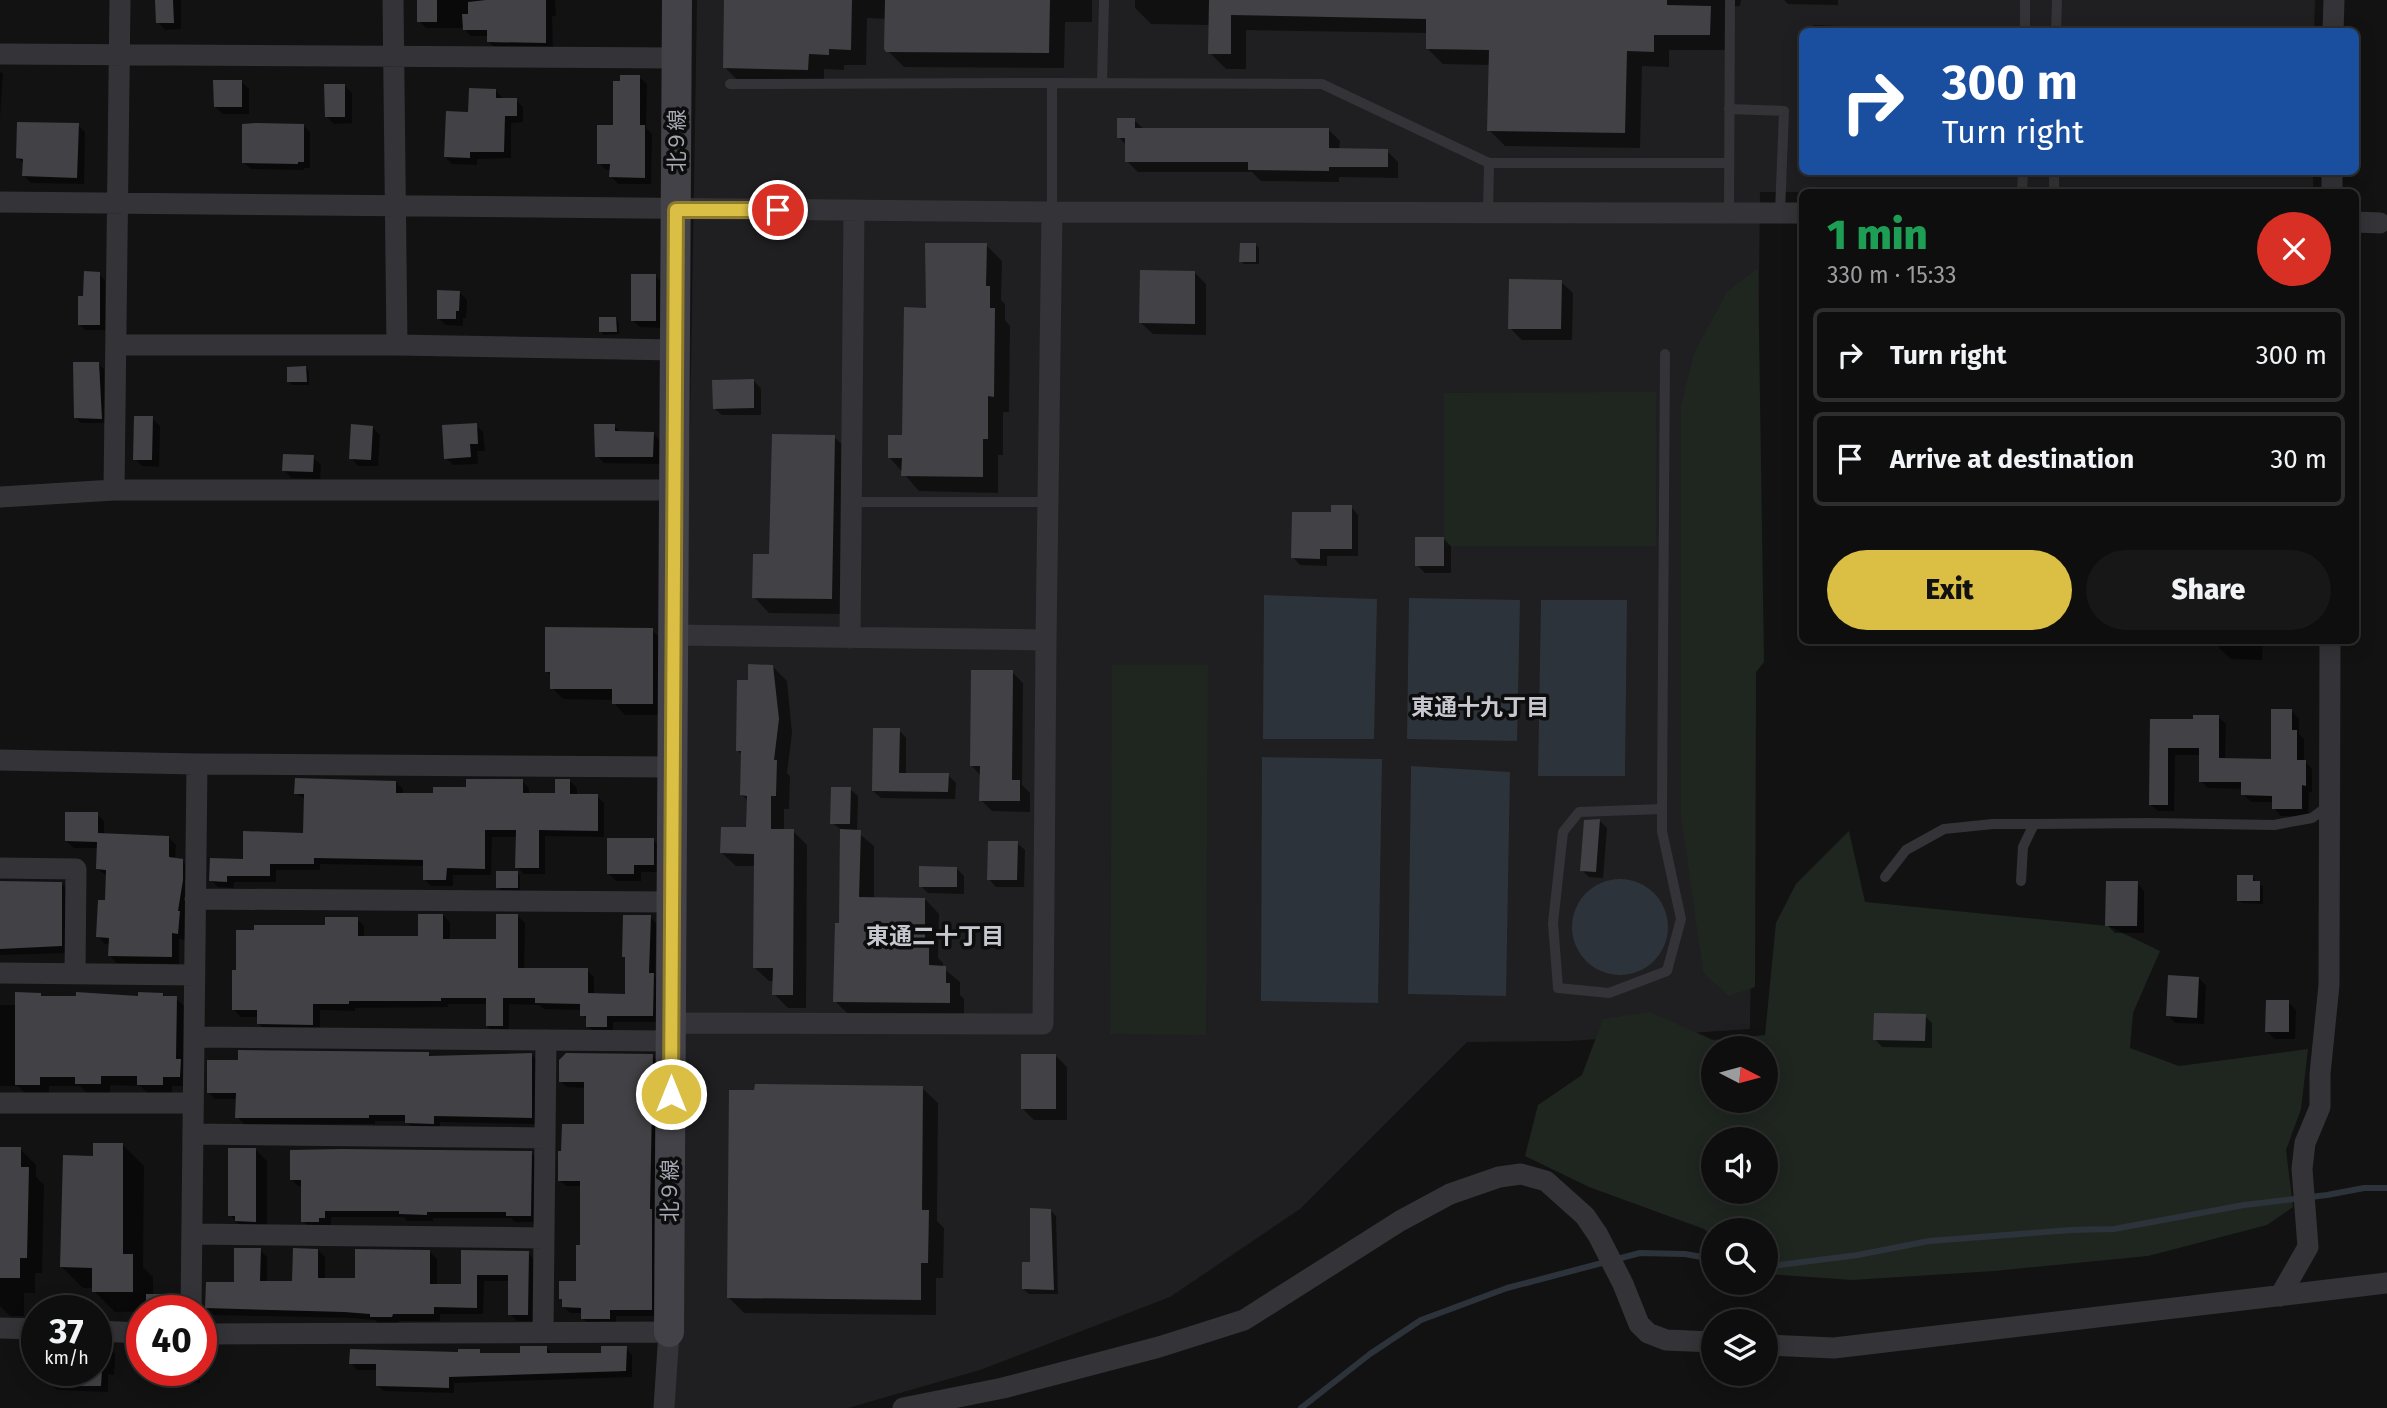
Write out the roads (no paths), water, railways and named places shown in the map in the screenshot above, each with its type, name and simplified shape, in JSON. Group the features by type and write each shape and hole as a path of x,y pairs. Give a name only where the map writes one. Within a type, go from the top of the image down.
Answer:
{"street":[{"path":"114,490 120,0"},
{"path":"393,0 397,345"},
{"name":"北９線","path":"669,1332 677,0"},
{"path":"2333,28 2334,0"},
{"path":"0,54 677,58"},
{"path":"0,202 676,210 1799,213"},
{"path":"850,638 854,210"},
{"path":"194,1037 547,1040 671,1032 1043,1024 1052,212"},
{"path":"2359,222 2380,223"},
{"path":"116,345 397,345 675,350"},
{"path":"0,497 114,490 674,490"},
{"path":"674,635 1046,640"},
{"path":"2280,1296 2308,1247 2302,1170 2305,1143 2320,1107 2320,1074 2329,985 2330,644"},
{"path":"0,760 673,767"},
{"path":"191,1295 197,764"},
{"path":"0,868 76,869 75,974"},
{"path":"195,899 672,902"},
{"path":"0,973 195,975"},
{"path":"543,1331 547,1040"},
{"path":"0,1103 193,1103"},
{"path":"193,1135 545,1138"},
{"path":"903,1408 1003,1388 1159,1347 1244,1320 1401,1221 1450,1194 1499,1177 1521,1174 1546,1181 1585,1216 1623,1283 1639,1324 1648,1333 1666,1340 1701,1341"},
{"path":"192,1234 544,1238"},
{"path":"1778,1346 1834,1348 2387,1283"},
{"path":"0,1328 21,1329"},
{"path":"217,1334 669,1332 664,1408"}],"lane":[{"path":"1102,83 1104,0"},
{"path":"1729,211 1730,0"},
{"path":"2025,0 2025,28"},
{"path":"2056,28 2057,0"},
{"path":"730,83 1322,84 1489,163 1729,163"},
{"path":"1052,83 1052,212"},
{"path":"1729,109 1784,111 1780,212"},
{"path":"1488,213 1489,163"},
{"path":"1662,809 1579,812 1563,832 1553,923 1558,988 1609,993 1667,971 1681,919 1662,831 1665,354"},
{"path":"852,502 1049,502"},
{"path":"1885,877 1906,850 1944,829 1993,824 2150,822 2274,825 2312,818 2330,804"},
{"path":"2021,881 2023,847 2034,824"}],"waterway":[{"path":"1778,1265 1858,1255 1929,1241 2114,1229 2244,1205 2364,1188 2387,1188"},
{"path":"1301,1408 1370,1354 1421,1320 1507,1288 1640,1253 1701,1257"}],"district":[{"name":"東通十九丁目","path":"1480,707"},
{"name":"東通二十丁目","path":"935,936"}]}
